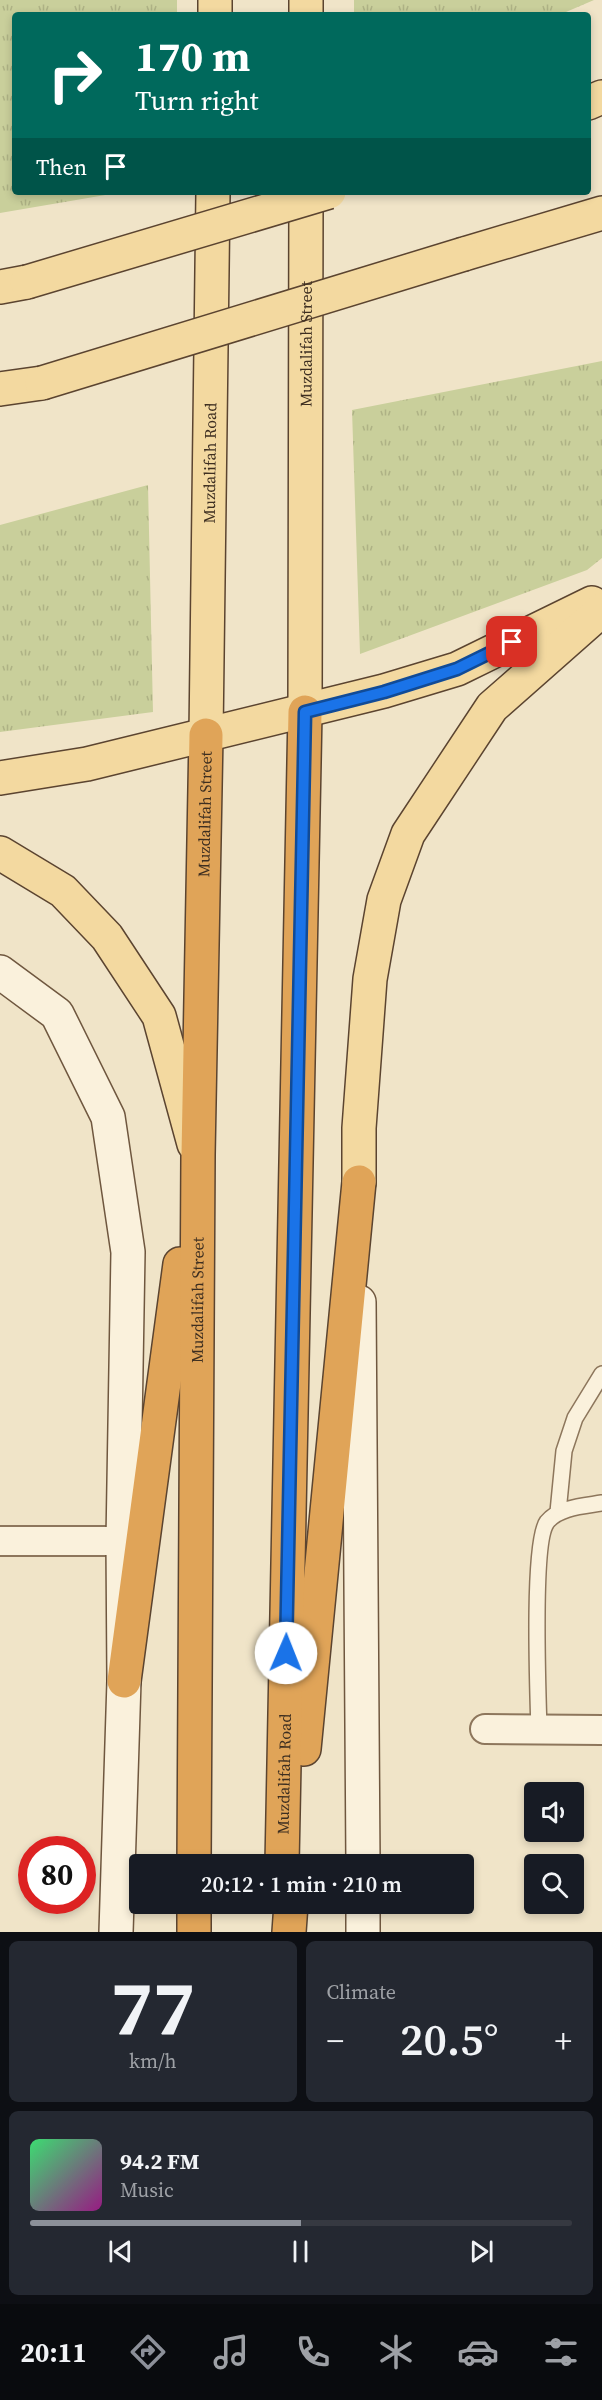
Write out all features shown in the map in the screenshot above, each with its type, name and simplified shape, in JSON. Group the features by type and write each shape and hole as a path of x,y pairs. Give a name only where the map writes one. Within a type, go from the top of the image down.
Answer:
{"highway":[{"name":"Muzdalifah Road","path":"282,1854 305,712"},
{"name":"Muzdalifah Street","path":"194,1854 198,1155 206,735"},
{"path":"124,1681 177,1287 198,1155"},
{"path":"295,1854 359,1182"},
{"path":"194,1914 194,1932"},
{"path":"281,1932 282,1914"},
{"path":"289,1932 290,1914"}],"main road":[{"name":"Muzdalifah Road","path":"206,735 213,195"},
{"name":"Muzdalifah Street","path":"305,712 306,195"},
{"path":"13,285 319,195"},
{"path":"0,390 42,382 602,213"},
{"path":"0,778 87,764 384,692 457,669 602,598"},
{"path":"359,1182 359,1128 370,979 384,900 408,834 492,707 602,610"},
{"path":"0,853 63,891 107,937 159,1016 198,1155"}],"street":[{"path":"0,972 57,1014 108,1117 128,1251 123,1541 124,1681 116,1932"},
{"path":"359,1182 363,1854"},
{"path":"0,1541 123,1541"},
{"path":"485,1729 602,1730"},
{"path":"363,1914 363,1932"}],"lane":[{"path":"558,1512 564,1450 576,1418 602,1374"},
{"path":"538,1730 538,1553 545,1524 558,1512 602,1503"}],"green space":[{"path":"0,0 177,0 177,12 12,12 12,195 105,195 0,213"},
{"path":"354,0 594,0 566,12 354,12"},
{"path":"602,361 602,558 587,570 360,654 352,410"},
{"path":"148,485 153,712 0,732 0,525"}],"route":[{"path":"286,1653 305,712 384,692 457,669 512,642"}]}
